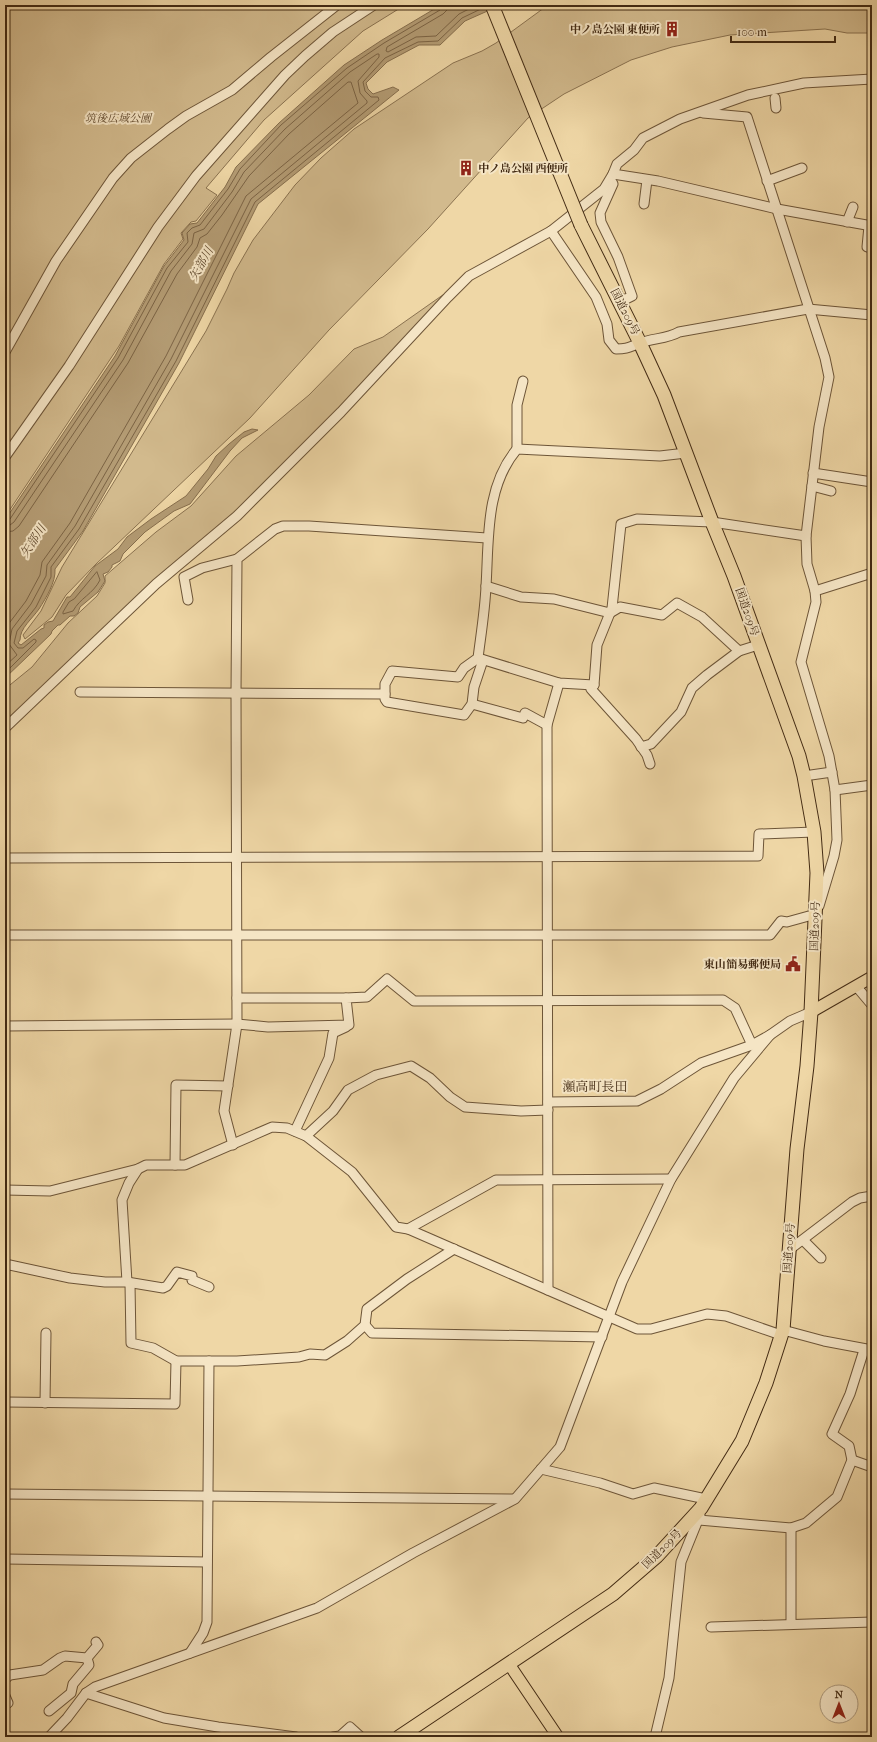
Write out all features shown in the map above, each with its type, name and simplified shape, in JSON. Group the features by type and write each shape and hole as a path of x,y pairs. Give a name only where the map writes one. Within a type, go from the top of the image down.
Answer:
{"highway":[{"name":"国道209号","path":"399,1737 613,1594 658,1556 702,1509 742,1441 766,1383 782,1333 797,1149 807,1066 811,1012 817,874 814,832 804,776 792,735 734,576 664,395 640,342 581,225 492,5"}],"main road":[{"path":"811,1012 872,977"},
{"path":"509,1664 558,1737"}],"street":[{"path":"5,352 56,261 112,178 131,158 186,116 232,90 337,5"},
{"path":"5,457 69,366 158,227 196,176 295,66 333,32 374,5"},
{"path":"5,728 156,584 237,516 341,412 469,276 551,231 604,189 617,164 634,150 642,138 680,119 748,95 804,83 872,79"},
{"path":"776,98 776,108"},
{"path":"5,935 770,935 782,921 787,922 816,916 834,856 837,840 835,790 829,756 802,662 816,602 815,591 807,564 806,536 819,427 829,377 825,358 746,117 724,114 697,113"},
{"path":"768,181 802,168"},
{"path":"612,176 647,180 776,209 871,226 867,247"},
{"path":"612,176 612,184 600,213 601,222 618,256 632,296 626,299"},
{"path":"644,204 647,180"},
{"path":"847,222 853,207"},
{"path":"551,231 596,297 607,324 609,340 616,349 628,349 640,342 674,336 679,332 808,309 872,314"},
{"path":"523,381 517,405 517,449 510,457 497,483 487,538 486,586 480,659 472,704 464,715 388,702 385,699 385,684 392,670 458,677 464,668 480,659 559,683 594,685"},
{"path":"517,449 660,456 686,453"},
{"path":"813,473 872,482"},
{"path":"812,486 831,491"},
{"path":"650,764 647,755 641,747 591,689 594,685 597,645 610,613 618,564 622,524 637,519 712,522 806,536"},
{"path":"188,600 184,577 202,568 237,559 276,529 283,526 309,526 487,538"},
{"path":"233,1144 224,1111 237,1024 237,559"},
{"path":"815,591 872,573"},
{"path":"486,586 521,597 554,599 610,613 620,607 662,615 677,603 702,617 739,651"},
{"path":"641,747 651,744 681,712 692,688 739,651 758,644"},
{"path":"548,1290 547,724 559,683"},
{"path":"80,692 385,694"},
{"path":"472,704 523,718 525,713 547,724"},
{"path":"804,776 832,772"},
{"path":"835,790 872,785"},
{"path":"5,858 758,856 759,834 814,832"},
{"path":"237,998 367,997 387,979 414,1001 548,1002 722,1000 735,1008 752,1045"},
{"path":"856,986 872,1005"},
{"path":"346,998 349,1025"},
{"path":"306,1136 332,1111 348,1090 376,1075 411,1066 430,1078 450,1097 465,1107 521,1111 548,1106 637,1101 661,1089 701,1063 752,1045 790,1021 811,1012"},
{"path":"5,1026 237,1024 268,1027 349,1025"},
{"path":"295,1132 329,1058 333,1033 349,1025"},
{"path":"50,1737 86,1694 95,1687 317,1608 413,1553 516,1499 560,1447 633,1257 672,1179 734,1078 770,1035"},
{"path":"175,1165 176,1085 228,1086"},
{"path":"5,1190 50,1191 138,1170 146,1165 185,1165 272,1127 287,1128 306,1136 352,1172 365,1186 396,1227 408,1229 637,1329 652,1329 707,1314 726,1316 782,1333 868,1350 832,1434 849,1446 852,1460 837,1497 806,1523 791,1528 702,1509 654,1488 633,1494 600,1483 541,1469"},
{"path":"138,1170 129,1182 122,1200 131,1343 153,1348 176,1360 209,1361 299,1357 310,1354 325,1355 347,1341 365,1324 367,1309 454,1249"},
{"path":"408,1229 496,1180 548,1181 672,1179"},
{"path":"789,1250 852,1202 860,1198 872,1196"},
{"path":"803,1240 821,1258"},
{"path":"5,1264 70,1278 128,1283 163,1288 177,1272 192,1276 192,1280 209,1287"},
{"path":"365,1324 372,1333 602,1336"},
{"path":"45,1403 46,1333"},
{"path":"5,1402 175,1404 176,1360"},
{"path":"190,1653 202,1633 206,1622 209,1361"},
{"path":"852,1460 872,1466"},
{"path":"5,1494 516,1499"},
{"path":"655,1737 669,1678 681,1562 702,1509"},
{"path":"791,1528 791,1624"},
{"path":"5,1559 207,1562"},
{"path":"711,1628 872,1622"},
{"path":"87,1658 98,1645 96,1642"},
{"path":"5,1679 10,1675 43,1670 65,1656 87,1658"},
{"path":"49,1711 71,1691 73,1684 89,1665 87,1658"},
{"path":"71,1691 86,1694 164,1718 218,1727 296,1737"},
{"path":"333,1737 340,1736 350,1727 361,1737"}],"green space":[{"name":"筑後広域公園","path":"5,5 405,5 363,31 264,120 206,188 217,195 196,221 191,222 181,233 183,239 164,264 119,346 5,517"},
{"path":"548,5 872,5 872,33 847,33 825,29 730,35 672,47 631,60 564,94 528,118 428,229 329,330 250,418 96,564 66,595 52,617 25,639 23,635 41,611 62,567 206,331 234,273 253,240 295,185 321,158 354,129 453,63 482,51 496,43"},
{"path":"457,285 289,463 5,726 5,689 32,667 68,623 97,596 105,583 105,576 156,532 191,506 236,456 309,395 354,349 383,337"}],"water":[{"name":"矢部川","path":"441,5 501,5 465,21 440,45 419,45 387,62 366,83 368,89 373,94 393,87 399,90 258,204 179,363 83,531 55,569 54,579 45,600 24,628 18,643 21,645 44,628 44,625 48,622 53,621 67,597 70,597 95,566 118,549 127,537 186,496 208,469 216,456 229,444 244,432 252,429 258,430 242,438 230,451 190,504 174,511 145,532 123,554 120,561 112,565 108,572 103,574 105,581 98,592 80,607 78,613 74,616 70,616 58,625 51,634 5,678 5,520 115,356 164,266 184,240 182,233 190,224 197,223 225,187 236,167 279,123 344,65 382,40"}],"place":[{"name":"中ノ島公園 東便所","path":"672,29"},
{"name":"中ノ島公園 西便所","path":"466,168"},
{"name":"東山簡易郵便局","path":"793,964"}],"district":[{"name":"瀬高町長田","path":"595,1086"}]}
